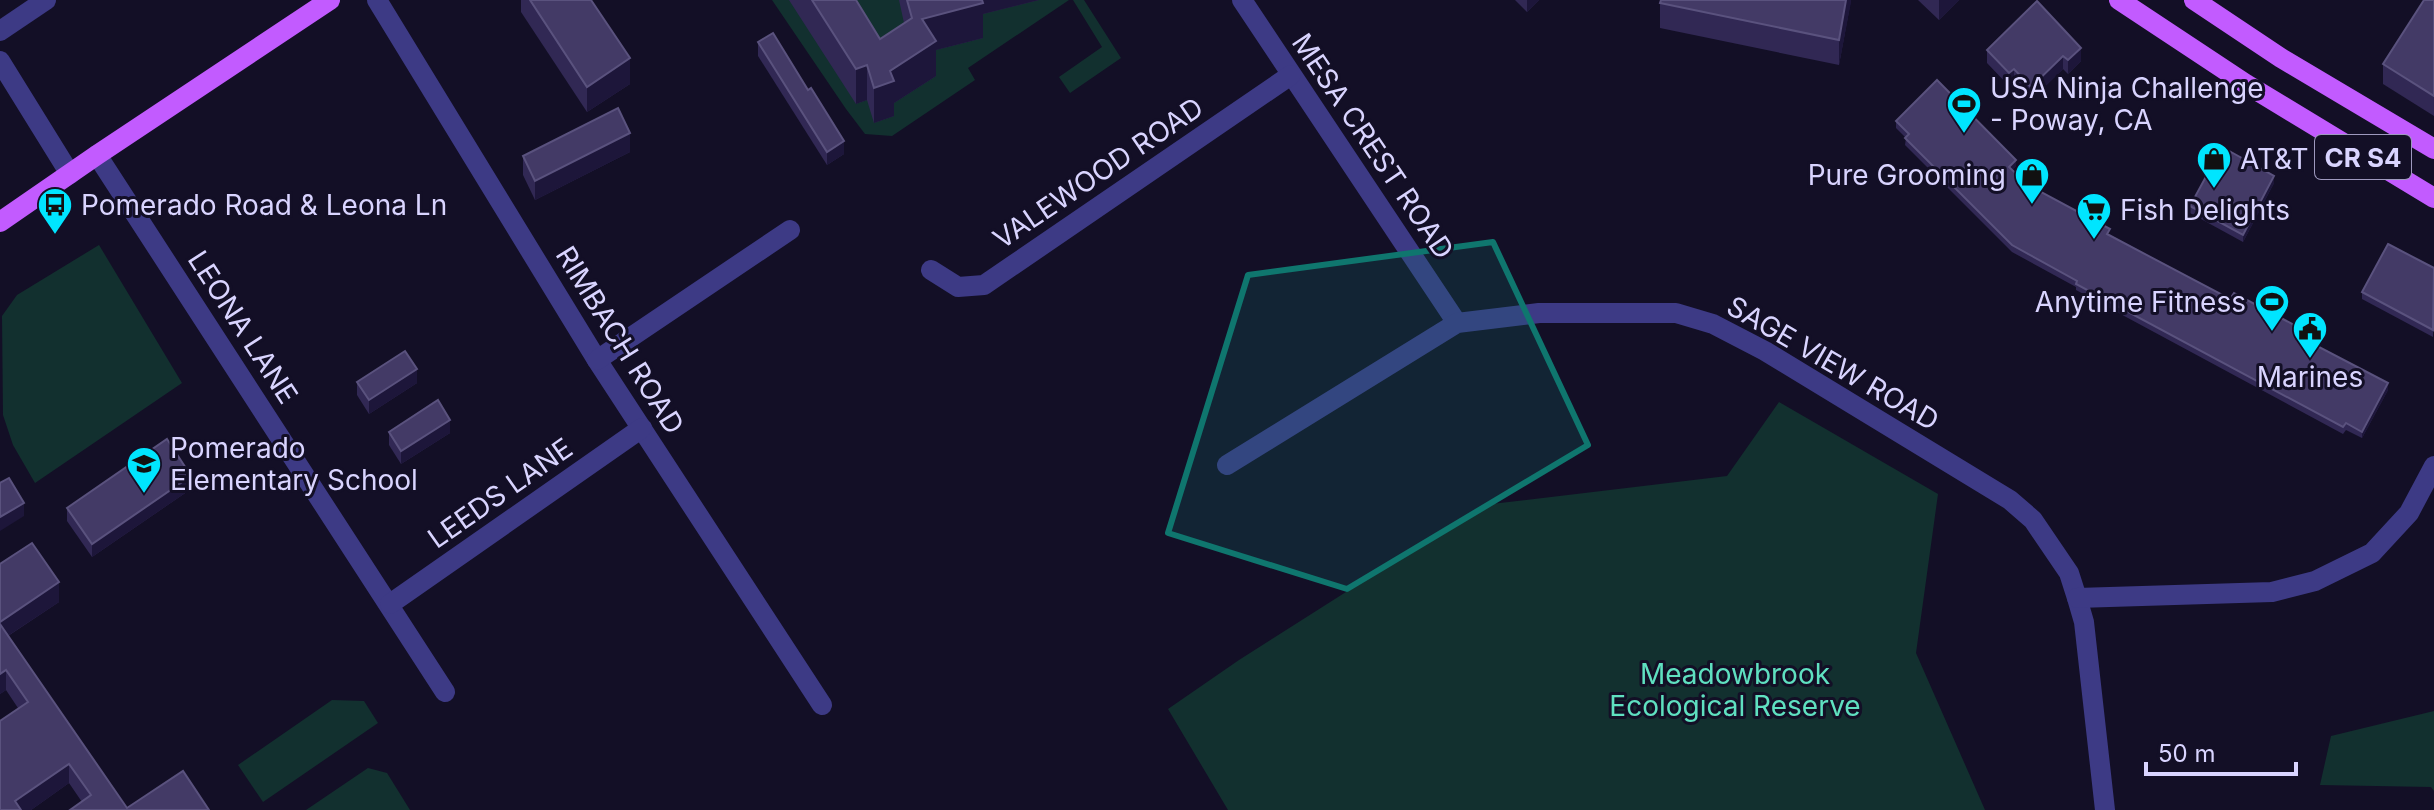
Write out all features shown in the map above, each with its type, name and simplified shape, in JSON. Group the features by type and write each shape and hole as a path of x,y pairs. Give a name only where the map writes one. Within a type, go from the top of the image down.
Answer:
{"main road":[{"path":"0,222 330,0"},
{"name":"CR S4","path":"2119,0 2246,84 2434,198"},
{"name":"CR S4","path":"2194,0 2293,65 2434,149"}],"street":[{"path":"0,31 46,0"},
{"name":"RIMBACH ROAD","path":"377,0 597,360 822,705"},
{"name":"MESA CREST ROAD","path":"1242,0 1457,323"},
{"path":"0,61 70,174"},
{"name":"VALEWOOD ROAD","path":"931,270 958,287 984,285 1291,75"},
{"name":"LEONA LANE","path":"97,155 445,692"},
{"path":"597,360 790,230"},
{"name":"SAGE VIEW ROAD","path":"1227,465 1457,323 1539,313 1676,313 1713,324 1765,351 2010,500 2033,520 2069,573 2084,622 2105,810"},
{"name":"LEEDS LANE","path":"390,604 642,428"},
{"path":"2077,598 2272,592 2315,581 2372,553 2409,513 2431,480"}],"highlighted area":[{"path":"1493,242 1588,445 1347,589 1168,533 1248,275"}],"green space":[{"path":"772,0 1069,0 968,68 975,80 892,136 865,134"},
{"path":"1073,0 1084,0 1121,58 1070,93 1059,77 1102,47"},
{"path":"99,245 182,383 35,483 13,445 3,415 2,316 17,295"},
{"name":"Meadowbrook Ecological Reserve","path":"1779,402 1938,494 1916,653 1985,810 1228,810 1168,709 1239,660 1483,505 1727,476"},
{"path":"332,700 364,701 378,723 263,802 238,765"},
{"path":"2434,711 2434,791 2431,787 2320,785 2331,736"},
{"path":"368,768 387,773 410,810 306,810"}],"building":[{"path":"530,0 591,0 630,58 587,87"},
{"path":"812,0 856,0 880,39 912,18 907,0 982,0 983,3 922,19 936,41 890,71 894,81 874,88 867,65 856,69"},
{"path":"1661,0 1846,0 1839,40 1660,3"},
{"path":"2424,0 2434,0 2434,96 2383,64"},
{"path":"2037,1 2081,48 2068,60 2063,56 2031,87 2014,69 2009,73 1987,50"},
{"path":"773,33 844,141 827,152 758,42"},
{"path":"1937,80 2016,160 2009,167 2028,185 2110,229 2107,234 2230,299 2234,293 2311,334 2317,346 2388,383 2362,432 2346,423 2343,427 2076,284 2077,281 2012,245 1905,138 1909,134 1896,121"},
{"path":"618,108 630,133 535,181 523,156"},
{"path":"2222,147 2274,176 2243,235 2190,206"},
{"path":"2388,244 2434,268 2433,330 2362,292"},
{"path":"405,351 417,369 369,400 357,382"},
{"path":"438,400 450,420 401,451 389,432"},
{"path":"167,439 191,476 92,544 67,508"},
{"path":"9,478 24,503 0,517 0,483"},
{"path":"32,543 59,582 0,622 0,564"},
{"path":"0,624 127,808 183,771 209,810 70,810 91,795 69,764 15,801 21,810 0,810 0,721 28,702 6,670 0,674"}],"place":[{"name":"USA Ninja Challenge - Poway, CA","path":"1964,135"},
{"name":"AT&T","path":"2214,190"},
{"name":"Pure Grooming","path":"2032,206"},
{"name":"Pomerado Road & Leona Ln","path":"55,236"},
{"name":"Fish Delights","path":"2094,241"},
{"name":"Anytime Fitness","path":"2272,333"},
{"name":"Marines","path":"2310,360"},
{"name":"Pomerado Elementary School","path":"144,495"}]}
